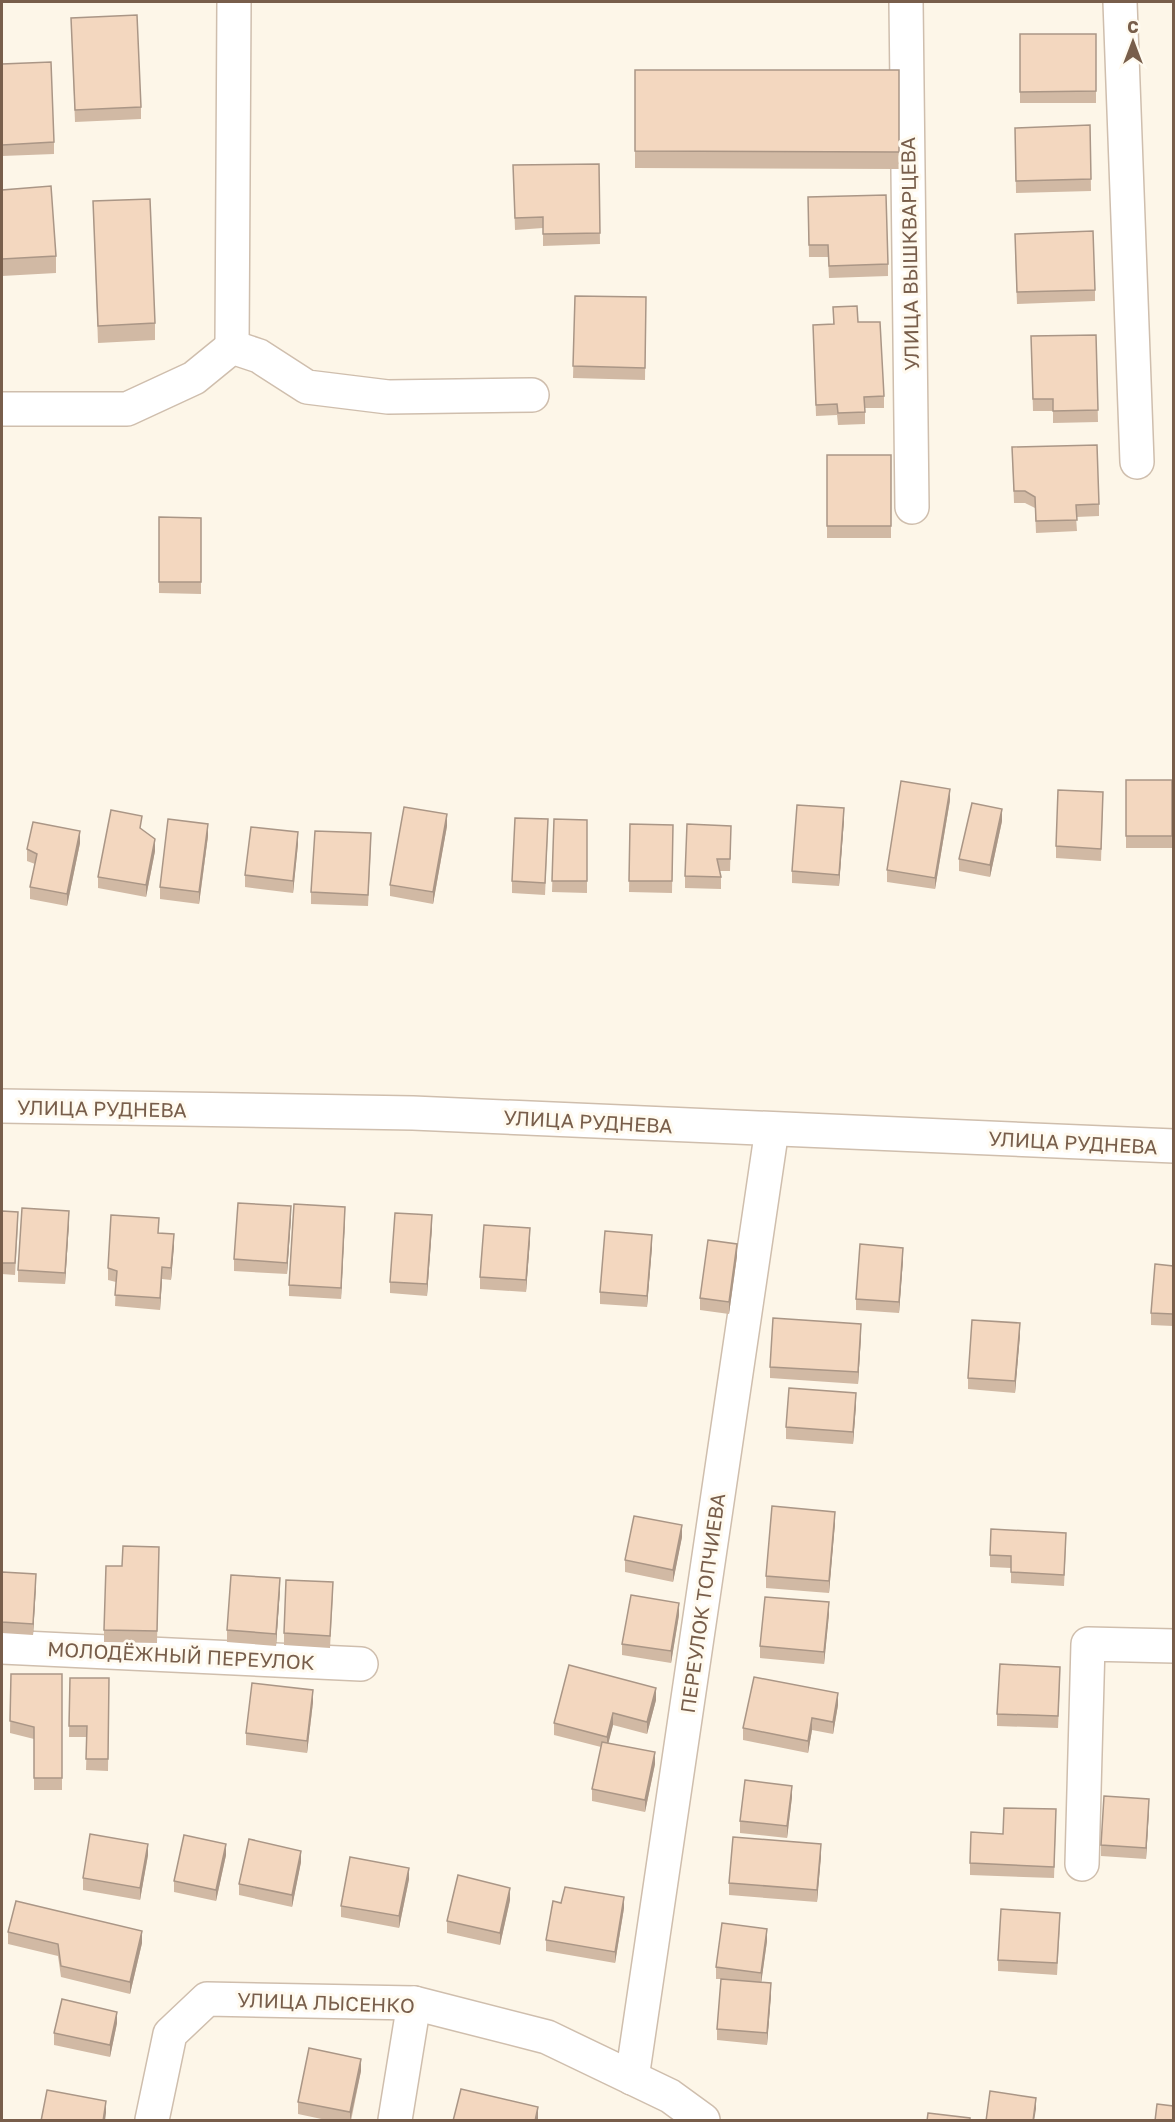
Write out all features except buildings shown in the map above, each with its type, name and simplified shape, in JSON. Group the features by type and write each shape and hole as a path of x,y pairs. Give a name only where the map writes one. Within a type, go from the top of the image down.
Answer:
{"street":[{"path":"232,347 234,2"},
{"name":"УЛИЦА ВЫШКВАРЦЕВА","path":"906,2 912,507"},
{"path":"1120,2 1137,462"},
{"path":"232,347 259,356 307,387 388,397 532,395"},
{"path":"2,409 127,409 194,378 232,347"},
{"name":"УЛИЦА РУДНЕВА","path":"2,1106 413,1113 1173,1146"},
{"name":"ПЕРЕУЛОК ТОПЧИЕВА","path":"632,2078 772,1129"},
{"path":"1082,1864 1088,1644 1173,1646"},
{"name":"МОЛОДЁЖНЫЙ ПЕРЕУЛОК","path":"2,1647 361,1664"},
{"name":"УЛИЦА ЛЫСЕНКО","path":"152,2121 170,2034 207,1999 414,2003 547,2037 670,2096 703,2121"},
{"path":"395,2121 414,2003"}]}
